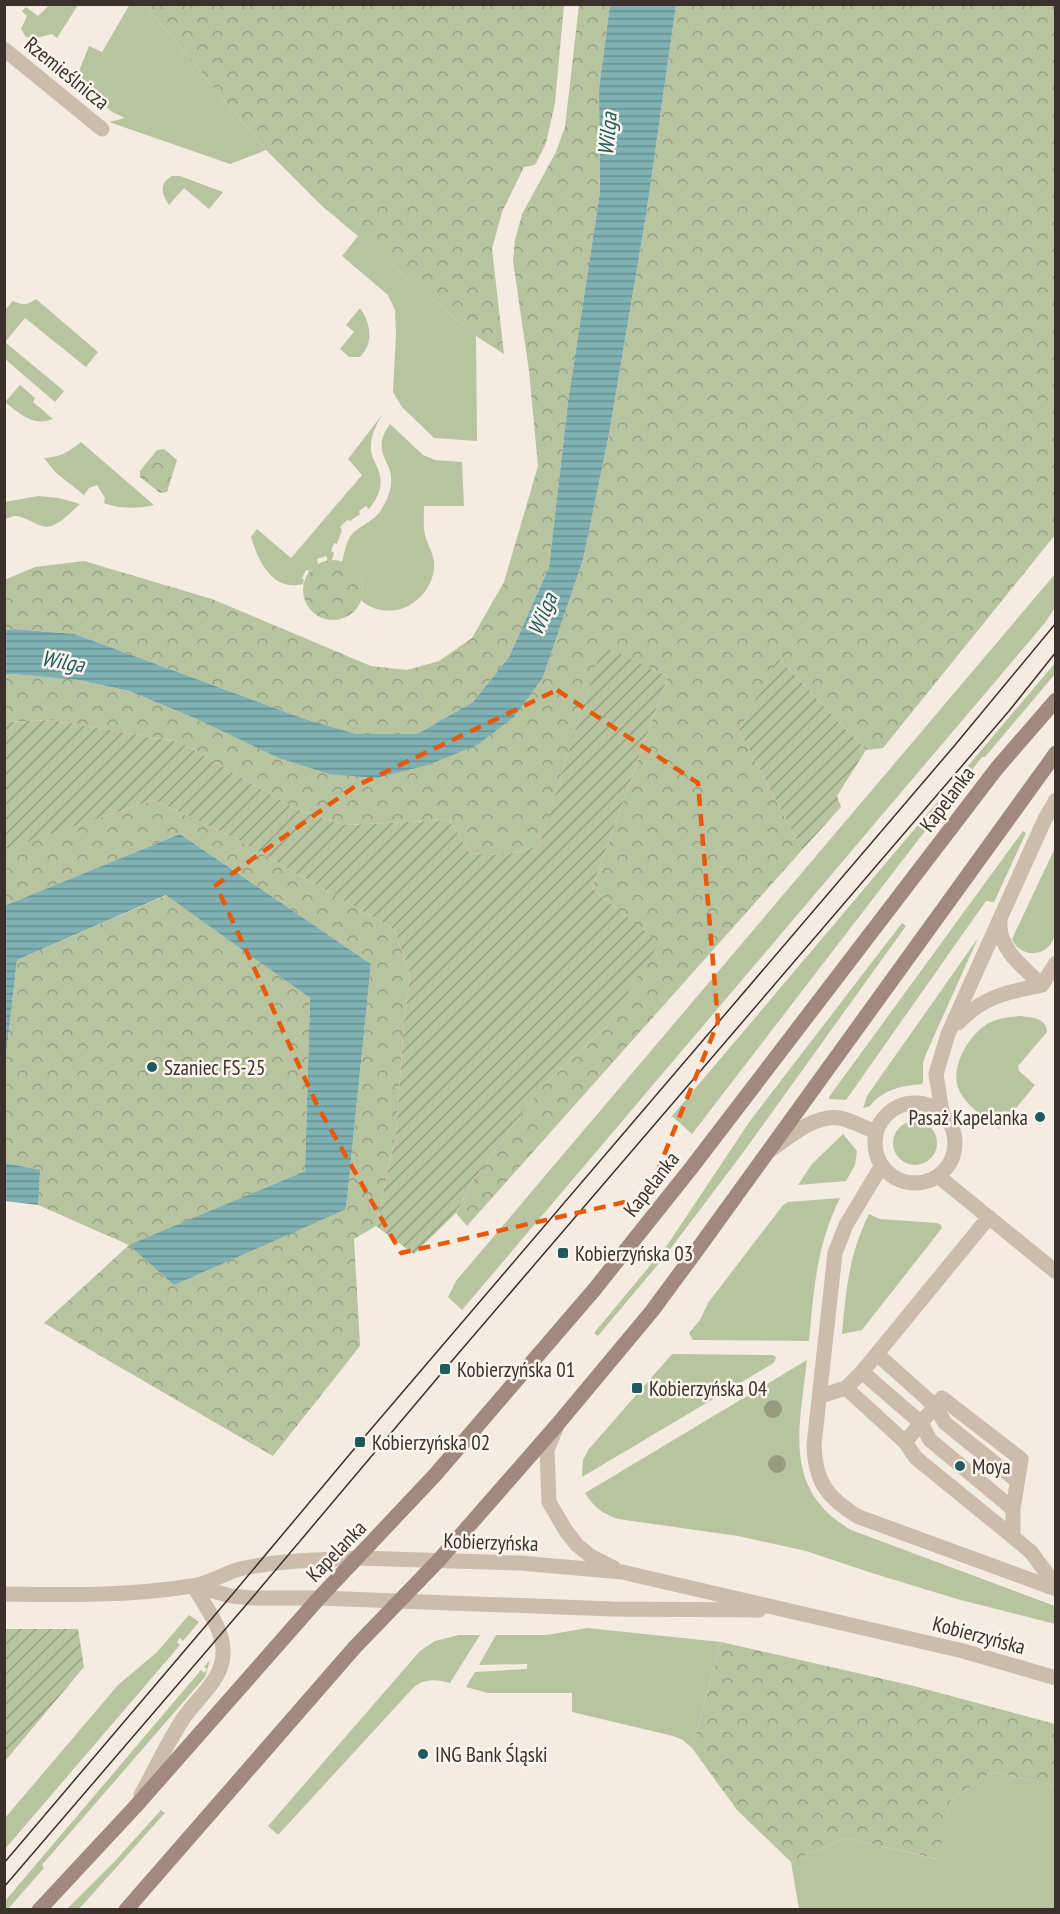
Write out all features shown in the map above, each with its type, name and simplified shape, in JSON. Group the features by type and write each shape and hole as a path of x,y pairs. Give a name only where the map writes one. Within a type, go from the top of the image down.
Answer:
{"main road":[{"name":"Kapelanka","path":"39,1910 135,1808 319,1598 435,1475 594,1290 692,1167 997,768 1056,700"},
{"path":"126,1910 355,1647 439,1560 557,1425 652,1311 1056,753"}],"street":[{"name":"Rzemieślnicza","path":"4,49 102,129"},
{"path":"942,1112 936,1074 948,1034 1045,819 1056,800"},
{"path":"1001,920 1001,934 1008,950 1042,985"},
{"path":"948,1034 968,1012 988,999 1007,992 1042,985 1056,963"},
{"path":"917,1102 930,1105 942,1112 950,1122 956,1145 947,1168 929,1181 908,1182 889,1173 877,1155 876,1132 882,1120 891,1110 903,1104 917,1102"},
{"path":"763,1157 790,1137 823,1120 832,1118 843,1119 876,1132"},
{"path":"882,1165 846,1225 835,1253 814,1445 819,1477 832,1498 859,1517 1056,1588"},
{"path":"938,1176 1056,1272"},
{"path":"820,1396 846,1388 862,1372 989,1217"},
{"path":"877,1354 935,1406"},
{"path":"862,1372 921,1423 930,1440 1013,1509"},
{"path":"846,1388 905,1442 916,1458 1031,1552 1056,1588"},
{"path":"905,1442 942,1398 1021,1459 1013,1509 1013,1537"},
{"path":"557,1425 548,1450 549,1502 567,1533 577,1545 592,1557 622,1572"},
{"name":"Kobierzyńska","path":"4,1594 93,1595 194,1586 236,1570 275,1563 358,1558 520,1563 622,1572 963,1651 1056,1678"},
{"name":"Kobierzyńska","path":"194,1586 231,1596 252,1598 401,1600 613,1609 786,1610"},
{"name":"Kapelanka","path":"135,1808 184,1718 214,1682 223,1664 221,1636 194,1586"}],"highlighted area":[{"path":"557,690 698,783 718,1022 647,1197 401,1253 318,1107 216,885 354,787"}],"green space":[{"path":"130,4 145,5 266,150 230,164 109,122 125,118 112,112 79,83 77,76 89,46 102,52"},
{"path":"49,5 78,5 57,38 52,34 36,38 26,37 21,29 27,16 22,11 26,7 38,16"},
{"path":"145,5 564,5 555,103 546,143 535,165 524,167 502,212 492,249 504,354 476,336 320,204 266,150"},
{"path":"579,5 610,5 599,89 600,192 568,402 549,567 509,657 473,702 417,734 356,734 302,718 75,634 5,630 4,580 35,567 84,561 212,599 371,666 407,670 439,661 472,638 504,582 538,466 529,371 513,261 515,240 522,214 556,152 565,127"},
{"path":"676,5 1055,5 1055,535 883,748 866,750 779,659 739,730 802,850 467,1226 456,1213 472,1182 542,1086 607,1026 658,943 592,888 668,676 602,647 539,846 504,855 470,853 449,820 344,825 296,809 180,742 52,720 5,722 4,675 79,680 129,691 199,720 376,778 543,677 583,560 609,434 646,216"},
{"path":"172,176 180,176 223,192 209,209 184,188 169,205 164,197 163,186"},
{"path":"358,236 476,336 477,441 434,438 402,407 393,392 395,310 388,295 342,256"},
{"path":"36,299 98,352 86,367 25,318 5,342 5,310 13,301 24,304"},
{"path":"360,308 369,326 369,339 360,357 349,357 340,349 354,332 346,325"},
{"path":"5,342 64,391 55,402 5,359"},
{"path":"20,385 35,398 33,402 53,419 39,421 27,418 5,402"},
{"path":"382,415 371,441 372,454 381,480 380,490 373,504 369,509 366,506 359,511 360,514 350,521 347,520 340,527 342,530 337,544 334,543 331,551 334,553 332,560 328,561 326,556 317,559 318,564 309,571 306,570 302,578 303,584 292,585 275,579 263,565 251,537 257,529 291,558 362,475 348,459"},
{"path":"390,424 423,455 435,460 462,462 464,506 424,506 425,535 434,562 432,578 424,593 412,604 405,608 387,611 373,608 361,600 362,581 353,569 342,561 352,534 377,515 389,494 391,476 382,450 382,443"},
{"path":"81,442 154,505 129,508 104,503 105,498 97,485 89,488 84,495 55,472 44,458 64,453"},
{"path":"164,449 177,460 167,492 160,493 140,477 140,471 157,450"},
{"path":"38,496 59,498 80,504 61,521 49,527 19,516 5,519 5,502"},
{"path":"327,560 339,560 350,565 358,573 363,590 361,602 350,615 339,620 327,620 316,615 308,607 303,596 303,584 308,573 316,565"},
{"path":"1055,574 1055,608 1044,624 462,1310 448,1297 456,1281"},
{"path":"602,646 668,676 592,888 659,943 607,1026 542,1086 472,1182 456,1213 414,1254 376,1226 396,1134 404,1022 410,975 394,929 238,840 154,800 5,849 5,722 52,720 180,742 296,809 344,825 449,820 470,853 504,855 539,846"},
{"path":"778,658 866,750 837,796 841,807 802,850 739,730"},
{"path":"1055,663 1055,674 985,757 982,757 692,1134 672,1116"},
{"path":"154,800 238,840 394,929 410,975 404,1022 396,1134 376,1226 354,1239 360,1346 273,1456 44,1323 129,1245 38,1205 39,1170 5,1163 5,1064 17,960 167,895 310,998 305,1171 130,1245 346,1209 371,964 180,834 5,906 4,849"},
{"path":"1023,831 1026,833 994,902 986,901 846,1100 829,1099 829,1097"},
{"path":"1055,848 1057,906 1054,937 1046,949 1034,953 1027,952 1021,950 1012,939"},
{"path":"902,923 906,926 742,1154 665,1256 598,1336 594,1333 668,1244 750,1121"},
{"path":"978,938 926,1054 922,1084 893,1089 875,1100 870,1106 863,1108 867,1096"},
{"path":"1021,1016 1041,1021 1047,1032 1018,1066 1019,1071 1035,1085 999,1129 962,1096 957,1081 957,1072 968,1043 982,1028 997,1020"},
{"path":"915,1121 930,1128 937,1143 930,1158 915,1165 900,1158 893,1143 900,1128"},
{"path":"843,1134 857,1151 855,1165 846,1181 798,1185 812,1164"},
{"path":"840,1198 826,1234 817,1268 809,1341 693,1340 689,1333 700,1320 708,1303 783,1205 788,1202"},
{"path":"869,1214 880,1219 937,1223 942,1228 862,1330 842,1334 853,1258"},
{"path":"672,1354 773,1355 776,1357 772,1364 582,1477 583,1460 589,1449"},
{"path":"807,1360 799,1432 800,1455 804,1476 814,1496 829,1514 851,1530 1055,1606 1055,1624 957,1599 806,1551 738,1536 618,1519 598,1509 585,1493"},
{"path":"189,1615 199,1622 183,1641 180,1638 177,1642 180,1645 5,1849 5,1818 118,1685 157,1652"},
{"path":"587,1628 721,1642 692,1748 683,1740 673,1736 572,1712 572,1693 488,1693 466,1687 475,1672 527,1669 527,1664 479,1665 496,1635 547,1635"},
{"path":"5,1629 78,1629 84,1667 5,1761"},
{"path":"459,1635 480,1635 450,1683 430,1680 421,1682 413,1688 278,1835 268,1826 420,1651 435,1641"},
{"path":"721,1642 914,1686 1055,1724 1055,1785 992,1772 951,1800 938,1859 845,1838 791,1862 737,1810 692,1748"},
{"path":"210,1660 205,1677 42,1865 44,1868 8,1909 5,1909 5,1901 201,1670 204,1673 207,1669 204,1667"},
{"path":"992,1772 1055,1785 1055,1909 799,1909 791,1862 845,1838 937,1859 951,1800"},
{"path":"161,1810 165,1813 79,1909 67,1909 115,1861"}],"water":[{"name":"Wilga","path":"610,5 676,5 646,216 609,434 583,560 543,677 514,717 477,745 428,765 376,778 329,774 279,758 199,720 129,691 79,680 5,675 5,630 14,629 75,634 302,718 356,734 417,734 473,702 509,657 549,567 568,402 600,192 599,89"},
{"path":"180,834 371,964 346,1209 174,1285 129,1245 305,1171 310,998 166,895 17,960 5,1064 4,906"},
{"path":"5,1163 40,1170 38,1205 5,1201"}],"tram line":[{"path":"4,1863 955,745 1056,623"},
{"path":"4,1887 1009,711 1056,652"}],"place":[{"name":"Szaniec FS-25","path":"152,1067"},
{"name":"Pasaż Kapelanka","path":"1040,1117"},
{"name":"Kobierzyńska 03","path":"563,1253"},
{"name":"Kobierzyńska 01","path":"445,1369"},
{"name":"Kobierzyńska 04","path":"637,1388"},
{"name":"Kobierzyńska 02","path":"360,1442"},
{"name":"Moya","path":"960,1466"},
{"name":"ING Bank Śląski","path":"423,1754"}]}
